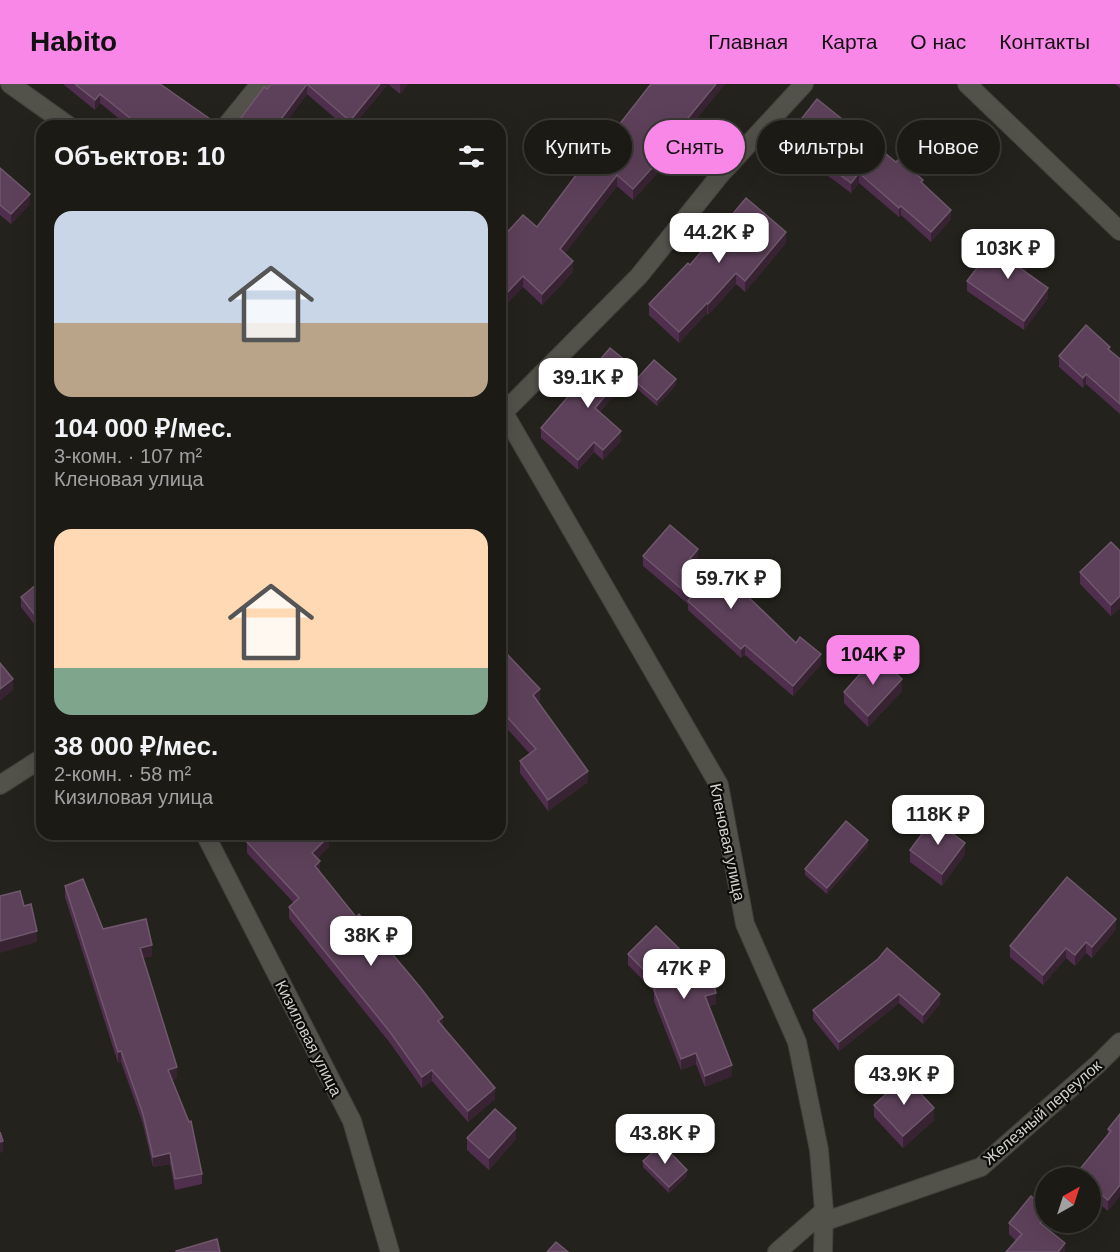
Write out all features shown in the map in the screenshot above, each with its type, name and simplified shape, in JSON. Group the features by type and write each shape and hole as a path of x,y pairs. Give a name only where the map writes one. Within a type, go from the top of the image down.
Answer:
{"street":[{"path":"10,84 61,120"},
{"path":"231,120 260,84"},
{"path":"506,408 639,276 720,175 804,84"},
{"path":"966,84 1120,231"},
{"name":"Кленовая улица","path":"506,422 719,785 745,924 797,1042 819,1150 824,1216 823,1252"},
{"path":"1,783 36,762"},
{"name":"Кизиловая улица","path":"208,840 352,1121 390,1252"},
{"name":"Железный переулок","path":"824,1216 981,1167 1120,1042"},
{"path":"777,1252 824,1216"}],"building":[{"path":"75,84 160,84 211,120 132,120 100,94 95,100"},
{"path":"271,84 307,84 280,120 239,120 264,87 267,89"},
{"path":"307,84 380,84 349,120"},
{"path":"651,84 716,84 686,120 644,120 644,174 647,174 633,189 617,175 560,249 573,261 542,294 523,276 506,294 506,233 523,215 537,227 577,174 632,174 632,120 623,120"},
{"path":"817,99 843,120 801,120"},
{"path":"885,153 897,161 897,174 916,174 923,180 921,182 951,210 931,232 901,206 899,208 860,174 885,174"},
{"path":"0,168 30,194 11,214 0,205"},
{"path":"839,174 858,174 851,183"},
{"path":"746,198 786,232 745,281 736,273 679,332 649,304 688,263 690,265"},
{"path":"1000,237 1028,258 1020,268 1048,288 1024,321 967,281"},
{"path":"1086,325 1120,359 1120,404 1086,374 1083,378 1059,356"},
{"path":"610,348 631,365 595,408 621,431 603,450 594,442 578,460 541,428"},
{"path":"654,360 676,379 657,400 635,381"},
{"path":"670,525 698,549 688,561 729,594 737,586 796,643 800,637 821,654 793,686 745,645 741,649 688,601 691,597 643,556"},
{"path":"1111,542 1120,551 1120,596 1111,605 1080,572"},
{"path":"36,585 36,616 21,597"},
{"path":"506,655 540,689 533,695 588,771 548,800 520,761 536,749 506,716"},
{"path":"876,656 902,679 868,716 844,692"},
{"path":"0,663 13,679 0,689"},
{"path":"933,819 965,843 942,874 910,850"},
{"path":"846,821 868,840 827,888 805,869"},
{"path":"249,840 325,840 312,853 320,861 315,866 356,917 359,914 420,987 443,1017 438,1021 495,1088 468,1111 432,1070 422,1077 390,1032 289,907 299,898 247,842"},
{"path":"1067,877 1116,919 1092,947 1086,942 1075,955 1066,948 1043,975 1010,946"},
{"path":"83,879 103,929 146,919 152,945 140,948 177,1067 168,1070 189,1122 191,1121 202,1174 175,1179 170,1153 153,1157 143,1114 121,1051 118,1052 65,886"},
{"path":"20,891 24,906 31,904 37,931 0,941 0,896"},
{"path":"656,926 699,968 709,966 716,993 705,996 732,1065 705,1076 696,1053 681,1059 654,990 658,984 628,954"},
{"path":"887,948 940,994 923,1015 899,994 839,1042 813,1010 878,959"},
{"path":"905,1077 934,1108 903,1136 874,1105"},
{"path":"495,1109 516,1128 489,1158 467,1138"},
{"path":"1120,1114 1120,1185 1108,1200 1101,1194 1101,1167 1082,1167 1111,1131 1108,1129"},
{"path":"662,1144 687,1170 669,1187 643,1161"},
{"path":"1031,1196 1035,1199 1035,1233 1052,1233 1065,1243 1058,1252 1006,1252 1022,1234 1009,1223"},
{"path":"217,1239 220,1252 176,1252 176,1251"},
{"path":"556,1242 568,1252 547,1252"}]}
